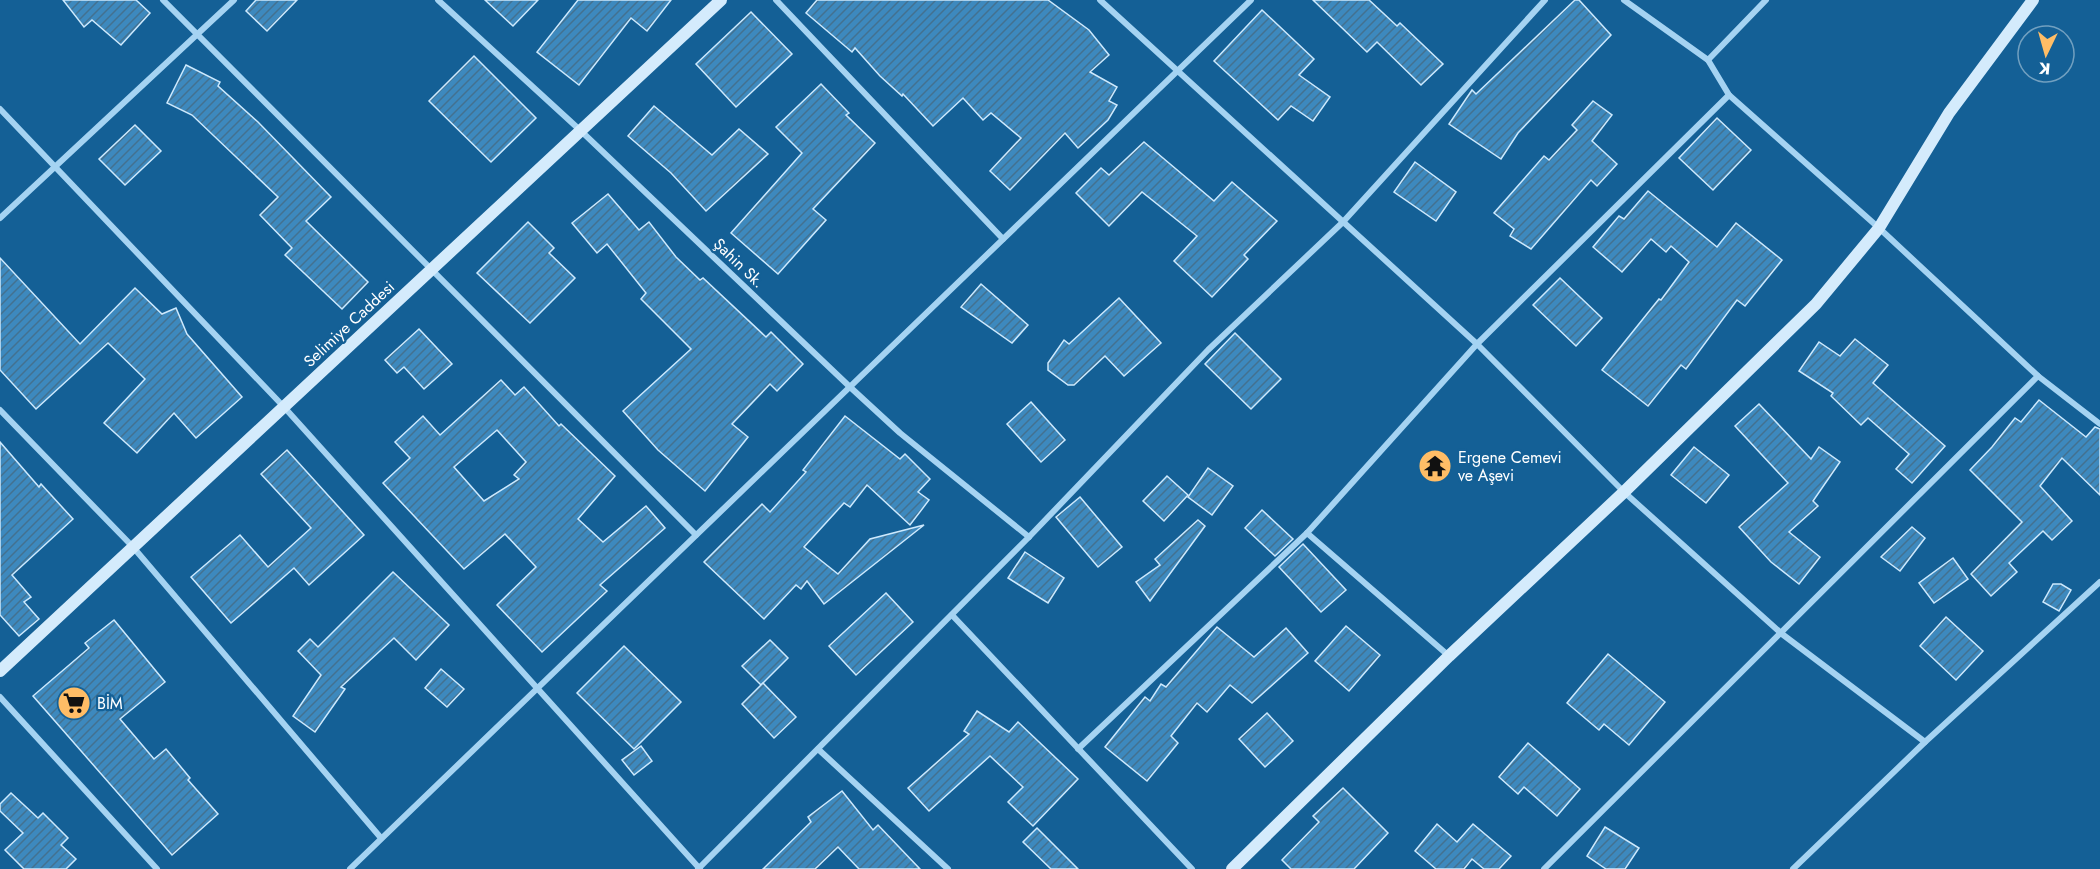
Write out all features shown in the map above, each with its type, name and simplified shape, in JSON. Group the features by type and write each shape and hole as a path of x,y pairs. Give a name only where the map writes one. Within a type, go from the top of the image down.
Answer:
{"street":[{"path":"162,0 433,268 696,535"},
{"path":"0,218 55,170 234,0"},
{"name":"Şahin Sk.","path":"438,0 900,433 1029,537"},
{"name":"Selimiye Caddesi","path":"0,671 721,0"},
{"path":"776,0 1003,239"},
{"path":"1100,0 1176,72 1477,344 1624,492 1782,634 1924,742"},
{"path":"350,869 1251,0"},
{"path":"0,109 55,170 284,407 699,869 1029,537 1208,350 1343,222 1545,0"},
{"path":"1624,0 1708,60 1729,95 1879,228 2038,376 2100,424"},
{"path":"1708,60 1766,0"},
{"path":"1232,869 1449,656 1624,492 1816,304 1879,228 1949,113 2033,0"},
{"path":"1078,749 1307,533 1477,344 1729,95"},
{"path":"1544,869 2038,376"},
{"path":"0,410 134,547 381,838"},
{"path":"1307,533 1449,656"},
{"path":"1793,869 1924,742 2100,582"},
{"path":"952,615 1192,869"},
{"path":"0,697 157,869"},
{"path":"818,749 948,869"}],"building":[{"path":"63,0 136,0 150,13 121,45 92,20 84,27"},
{"path":"256,0 297,0 267,31 246,11"},
{"path":"485,0 538,0 513,26"},
{"path":"578,0 671,0 647,31 631,18 579,85 537,52"},
{"path":"817,0 1048,0 1089,30 1109,55 1090,72 1117,87 1109,101 1117,105 1108,120 1078,148 1065,133 1010,190 990,171 1021,138 991,113 983,120 963,98 933,126 903,94 902,96 880,76 855,48 852,52 806,13"},
{"path":"1313,0 1369,0 1397,26 1400,23 1443,64 1421,85 1377,42 1367,52"},
{"path":"1575,0 1579,0 1611,35 1518,133 1501,159 1449,124 1472,90 1476,94"},
{"path":"1262,10 1314,59 1299,75 1330,97 1313,121 1291,106 1278,120 1214,61"},
{"path":"751,12 792,54 736,107 696,64"},
{"path":"474,56 536,118 491,162 429,101"},
{"path":"186,65 220,82 218,86 258,122 331,197 306,221 368,282 342,309 285,255 292,248 260,215 278,197 192,115 167,103"},
{"path":"821,84 849,113 846,115 875,143 813,209 826,220 778,274 731,233 802,153 776,127"},
{"path":"1593,101 1612,115 1592,141 1617,164 1597,186 1591,180 1531,249 1510,236 1514,229 1494,213 1544,156 1549,160 1577,130 1572,125"},
{"path":"654,106 712,155 739,129 768,154 706,211 671,173 628,136"},
{"path":"1717,118 1751,150 1713,190 1679,158"},
{"path":"135,125 161,151 125,185 99,159"},
{"path":"1144,142 1214,201 1232,182 1277,221 1244,255 1248,259 1212,297 1174,261 1197,236 1142,192 1109,226 1076,193 1101,168 1109,175"},
{"path":"1415,162 1456,192 1436,221 1394,192"},
{"path":"1648,191 1717,247 1736,223 1782,260 1745,306 1737,300 1686,369 1681,365 1648,406 1602,370 1659,299 1661,300 1689,262 1671,246 1666,252 1651,239 1622,272 1593,247 1619,216 1624,219"},
{"path":"608,194 639,230 649,222 676,257 700,280 703,278 766,337 771,332 803,364 777,391 770,384 732,424 748,437 705,491 658,450 623,411 691,349 641,299 646,293 607,244 597,253 572,223"},
{"path":"528,222 554,248 549,253 575,278 530,323 477,273"},
{"path":"0,258 80,344 135,288 162,314 176,308 187,334 242,397 196,438 174,413 137,453 104,423 145,379 108,343 36,409 0,370"},
{"path":"1560,278 1602,318 1576,346 1533,305"},
{"path":"981,284 1028,325 1012,343 961,307"},
{"path":"1119,298 1161,343 1124,376 1105,356 1074,385 1068,385 1048,370 1048,363 1064,340 1069,344"},
{"path":"419,329 452,364 424,389 404,367 397,373 385,360"},
{"path":"1235,333 1281,379 1251,409 1205,364"},
{"path":"1855,339 1888,365 1873,383 1945,446 1912,483 1896,469 1909,454 1868,418 1861,425 1831,396 1833,393 1799,371 1819,342 1840,356"},
{"path":"501,380 515,395 524,387 559,426 561,424 615,476 578,519 603,542 646,506 665,528 600,585 607,591 542,652 497,605 536,567 505,534 464,569 383,483 410,458 395,442 423,416 440,435","holes":["497,430 526,462 514,475 519,479 484,501 454,467"]},
{"path":"2039,400 2086,437 2095,427 2100,429 2100,495 2062,458 2040,486 2072,521 2052,540 2043,531 2009,563 2017,572 1991,596 1971,574 2022,522 1970,470 2015,418 2021,422"},
{"path":"1031,402 1065,440 1041,462 1007,424"},
{"path":"1759,404 1811,459 1819,447 1840,462 1813,501 1818,506 1789,532 1820,557 1799,584 1771,562 1739,527 1788,483 1735,426"},
{"path":"845,416 900,459 905,454 930,479 918,492 929,500 910,525 867,485 850,507 844,503 804,547 838,574 870,539 924,525 824,604 807,581 801,589 796,585 764,619 704,562 762,504 770,512 806,472 803,470"},
{"path":"0,442 39,487 41,484 73,519 12,575 31,597 24,602 39,619 19,636 0,615"},
{"path":"1694,447 1729,475 1706,503 1671,475"},
{"path":"287,450 364,535 309,585 294,568 231,623 191,577 240,535 268,567 311,528 261,474"},
{"path":"1208,468 1233,486 1212,515 1188,497"},
{"path":"1167,476 1188,495 1164,521 1143,501"},
{"path":"1080,497 1122,547 1098,567 1056,517"},
{"path":"1262,510 1293,539 1275,556 1245,528"},
{"path":"1198,520 1205,526 1150,601 1136,582 1160,565 1155,559"},
{"path":"1912,527 1925,538 1900,571 1881,557"},
{"path":"1303,544 1346,590 1321,612 1279,567"},
{"path":"1025,552 1064,578 1048,603 1008,578"},
{"path":"1953,558 1968,579 1934,603 1919,583"},
{"path":"393,572 449,625 416,660 394,638 341,687 345,689 315,732 293,716 321,675 298,651 310,639 318,647"},
{"path":"2053,584 2061,584 2071,590 2059,611 2043,602"},
{"path":"886,593 913,622 856,675 829,646"},
{"path":"1946,617 1983,651 1956,680 1920,646"},
{"path":"114,620 165,682 120,719 154,759 166,749 190,778 188,780 218,814 172,855 33,696 89,648 85,643"},
{"path":"1346,626 1380,655 1349,691 1315,661"},
{"path":"1217,627 1254,657 1286,628 1308,653 1252,703 1230,685 1207,712 1197,703 1171,736 1178,743 1147,781 1105,747 1145,697 1150,701 1161,684 1166,687"},
{"path":"770,640 788,658 761,685 742,666"},
{"path":"624,646 681,702 634,749 577,693"},
{"path":"1608,654 1665,702 1629,745 1604,724 1599,730 1567,703"},
{"path":"441,669 464,689 447,707 425,688"},
{"path":"763,683 796,717 774,738 742,704"},
{"path":"977,711 1009,732 1018,722 1078,779 1033,826 1008,802 1023,787 990,756 929,811 908,788 969,734 964,731"},
{"path":"1267,713 1293,741 1265,767 1239,739"},
{"path":"1528,743 1580,789 1557,816 1524,787 1518,794 1499,777"},
{"path":"641,746 652,761 634,775 622,760"},
{"path":"1343,788 1388,833 1354,869 1291,869 1282,860 1319,822 1313,816"},
{"path":"842,791 873,830 878,825 920,869 859,869 838,847 815,869 763,869 811,822 808,817"},
{"path":"11,793 38,818 43,813 68,838 61,845 76,859 66,869 24,869 5,850 23,833 0,811 0,804"},
{"path":"1437,824 1457,842 1473,824 1511,856 1499,869 1484,869 1472,859 1464,869 1436,869 1415,851"},
{"path":"1605,827 1639,848 1625,869 1606,869 1587,856"},
{"path":"1037,828 1078,869 1051,869 1023,842"}],"place":[{"name":"Ergene Cemevi ve Aşevi","path":"1435,466"},
{"name":"BİM","path":"74,703"}]}
